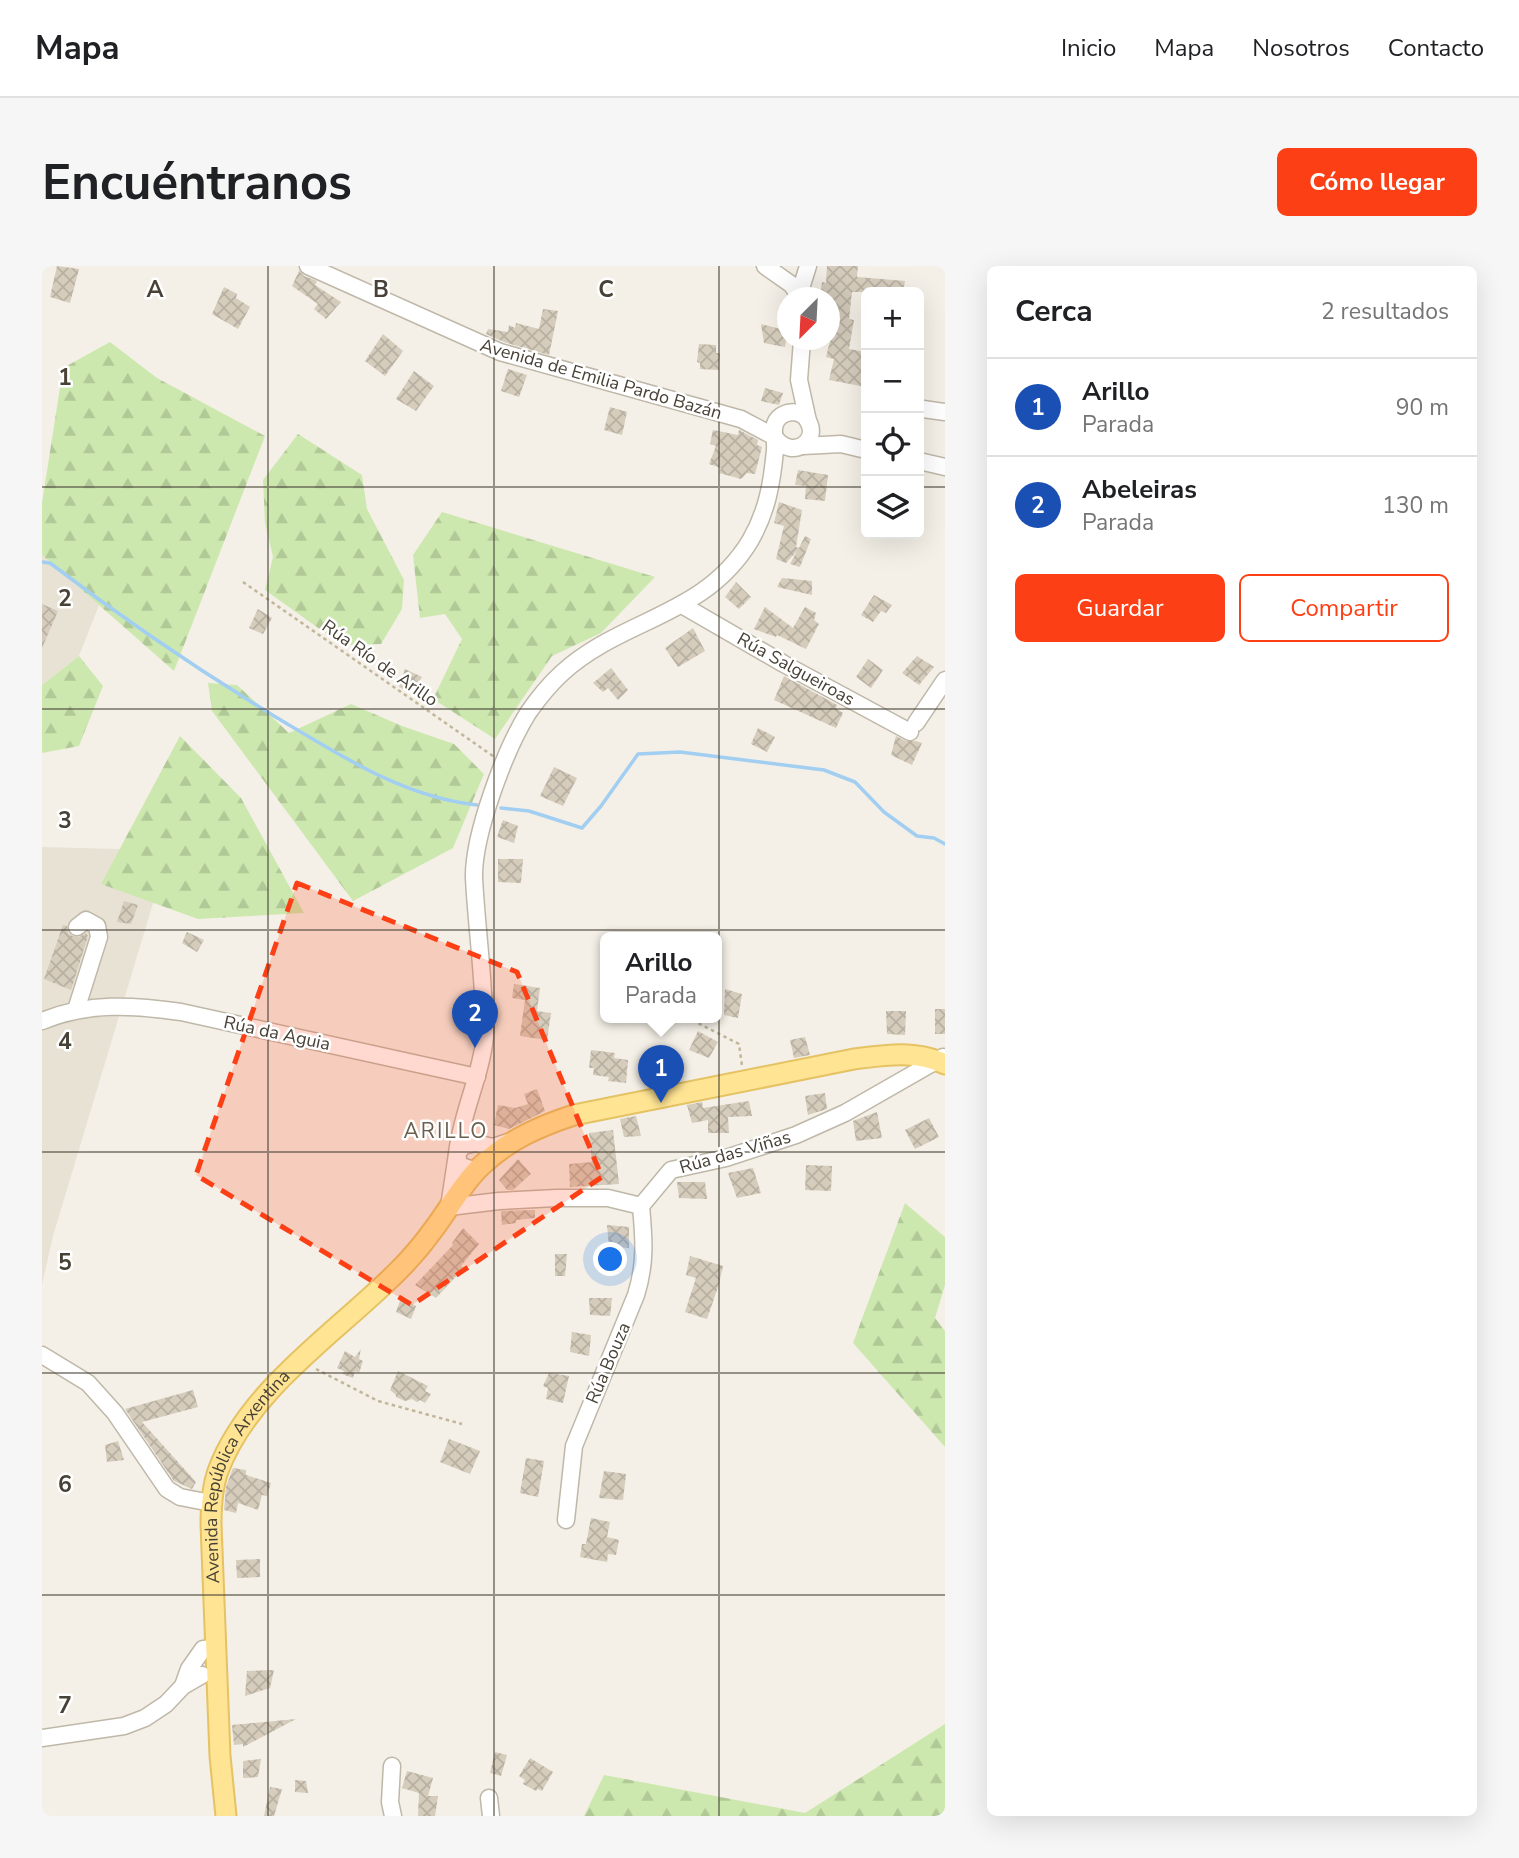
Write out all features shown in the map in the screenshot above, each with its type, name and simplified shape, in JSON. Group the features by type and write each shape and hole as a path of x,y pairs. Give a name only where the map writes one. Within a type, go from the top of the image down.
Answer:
{"main road":[{"name":"Avenida República Arxentina","path":"226,1816 209,1675 216,1648 211,1503 217,1474 236,1436 259,1404 301,1360 416,1252 478,1169 514,1140 543,1125 574,1115 743,1080 893,1054 942,1060"}],"street":[{"name":"Avenida de Emilia Pardo Bazán","path":"308,266 500,352 741,419 776,438"},
{"path":"765,266 783,277 792,287"},
{"path":"802,287 808,266"},
{"path":"470,1100 478,1169 459,1165 457,1154 485,1034 474,875 481,833 513,740 529,711 562,673 604,643 704,592 729,569 750,540 773,482 788,458 810,436 799,380 801,350"},
{"path":"773,482 776,438 774,428 799,380"},
{"path":"924,409 945,412"},
{"path":"781,416 788,412 799,413 809,423 841,444"},
{"name":"Avenida de Emilia Pardo Bazán","path":"741,419 781,416"},
{"path":"776,438 785,447 841,444 861,449"},
{"path":"924,462 945,467"},
{"name":"Rúa Salgueiroas","path":"682,605 784,664 913,728 945,680"},
{"path":"76,1010 99,937 97,926 86,920 77,927"},
{"name":"Rúa da Aguia","path":"42,1021 76,1010 108,1006 144,1007 181,1012 477,1077"},
{"name":"Rúa das Viñas","path":"641,1206 671,1170 726,1158 796,1135 845,1113 942,1060"},
{"name":"Avenida República Arxentina","path":"449,1207 457,1154 463,1146 475,1143 493,1147 514,1140"},
{"path":"449,1207 499,1200 556,1198 608,1198 641,1206"},
{"name":"Rúa Bouza","path":"566,1520 574,1446 643,1273 645,1254 641,1206"},
{"path":"42,1356 88,1383 115,1413 167,1489 180,1497 211,1503"},
{"path":"42,1738 124,1726 145,1718 166,1704 183,1686 196,1658 203,1650 216,1648"},
{"path":"196,1658 195,1669 209,1675"},
{"path":"183,1686 209,1675"},
{"path":"392,1766 390,1802 393,1816"},
{"path":"489,1798 491,1816"}],"path":[{"name":"Rúa Río de Arillo","path":"243,582 505,763"},
{"path":"698,1023 738,1044 743,1080"},
{"path":"301,1360 378,1401 462,1424"}],"highlighted area":[{"path":"297,883 517,972 602,1177 412,1305 196,1175"}],"shaded area":[{"path":"42,555 99,605 79,656 42,685"},
{"path":"42,847 119,849 166,860 53,1236 42,1285"}],"green space":[{"path":"110,342 157,378 265,436 174,671 42,555 42,503 63,368"},
{"path":"298,434 362,475 367,509 404,580 402,609 381,644 342,645 265,590 273,557 265,523 263,480"},
{"path":"442,512 655,577 601,633 552,656 495,739 433,699 462,639 445,614 420,618 413,555"},
{"path":"79,656 103,686 79,746 42,753 42,685"},
{"path":"208,683 237,685 289,733 351,704 454,744 484,774 453,848 353,901 212,711"},
{"path":"180,736 241,798 304,913 198,919 101,884"},
{"path":"905,1203 945,1237 945,1285 935,1318 945,1331 945,1447 853,1343"},
{"path":"945,1724 945,1816 584,1816 604,1775 805,1813"}],"building":[{"path":"57,266 79,269 70,303 50,297"},
{"path":"827,266 858,266 857,277 905,281 904,287 861,287 861,292 852,292 849,319 854,320 849,349 861,351 861,386 829,380 834,359 826,357 828,350 840,350 840,287 821,287 822,282 826,283"},
{"path":"299,271 317,281 315,285 341,302 326,319 314,309 318,304 292,286"},
{"path":"224,287 237,294 236,298 250,307 238,329 212,314"},
{"path":"543,309 558,311 549,355 486,334 488,329 508,332 509,325 515,328 516,323 539,329"},
{"path":"761,324 777,328 777,345 764,343"},
{"path":"383,334 403,351 385,376 365,361"},
{"path":"699,344 716,345 716,353 720,353 719,370 700,369 700,363 697,362"},
{"path":"508,369 527,375 519,397 501,391"},
{"path":"414,371 434,386 416,411 396,399"},
{"path":"765,388 783,393 779,405 761,401"},
{"path":"610,407 627,412 622,435 604,430"},
{"path":"713,430 738,435 739,430 758,440 757,445 762,447 755,474 747,473 741,479 719,473 721,468 709,464 716,446 710,444"},
{"path":"798,470 828,475 825,501 805,499 806,486 795,485"},
{"path":"779,502 802,510 796,547 799,548 805,536 811,539 800,567 790,564 797,551 786,563 776,559 784,526 774,523"},
{"path":"782,578 812,581 812,595 777,587"},
{"path":"736,582 751,597 739,609 725,597"},
{"path":"874,595 892,605 886,613 881,611 873,622 861,615"},
{"path":"42,604 58,611 42,648"},
{"path":"765,607 793,628 805,607 816,613 814,620 819,624 806,649 777,635 776,637 754,629"},
{"path":"258,609 272,618 263,634 249,628"},
{"path":"693,628 705,651 678,667 665,648"},
{"path":"917,656 934,667 919,685 902,673"},
{"path":"868,659 883,670 871,688 856,677"},
{"path":"611,668 628,690 618,700 608,688 603,692 593,683"},
{"path":"405,669 422,677 412,693 399,687"},
{"path":"784,676 837,705 836,708 843,713 836,728 774,700"},
{"path":"758,728 775,737 767,752 751,744"},
{"path":"896,736 906,741 922,743 912,765 891,755"},
{"path":"554,767 577,778 563,806 540,796"},
{"path":"503,820 518,826 514,843 497,837"},
{"path":"498,859 523,859 521,883 498,882"},
{"path":"124,901 138,905 131,924 117,922"},
{"path":"63,925 67,926 68,933 72,936 79,937 86,933 88,936 71,990 44,979"},
{"path":"187,932 204,940 197,952 182,943"},
{"path":"514,984 540,988 537,1011 551,1013 547,1040 520,1036 525,1000 512,998"},
{"path":"725,989 742,994 738,1018 724,1015"},
{"path":"935,1009 945,1009 945,1034 935,1034"},
{"path":"886,1011 906,1011 905,1035 887,1034"},
{"path":"698,1031 718,1042 709,1058 689,1050"},
{"path":"805,1037 810,1055 794,1058 790,1040"},
{"path":"591,1050 615,1053 614,1058 628,1060 626,1083 608,1081 609,1077 593,1075 594,1068 589,1068"},
{"path":"537,1089 545,1111 509,1129 494,1125 498,1105 515,1108 528,1104 524,1094"},
{"path":"825,1093 827,1109 808,1115 805,1096"},
{"path":"749,1101 752,1116 728,1117 729,1133 708,1133 708,1120 692,1123 687,1105 702,1102 703,1108"},
{"path":"877,1112 882,1138 856,1141 853,1121"},
{"path":"636,1116 641,1136 624,1137 620,1119"},
{"path":"929,1118 939,1137 915,1149 905,1130"},
{"path":"613,1130 619,1184 570,1187 569,1164 592,1162 589,1133"},
{"path":"518,1159 531,1174 513,1190 507,1190 499,1180"},
{"path":"806,1165 832,1166 831,1191 805,1190"},
{"path":"753,1168 761,1193 737,1198 728,1173"},
{"path":"677,1182 705,1182 707,1199 679,1198"},
{"path":"535,1210 535,1218 502,1225 501,1211"},
{"path":"607,1225 629,1227 629,1248 609,1247"},
{"path":"463,1228 479,1244 461,1266 464,1268 436,1298 415,1285 453,1245"},
{"path":"555,1254 567,1254 565,1276 555,1276"},
{"path":"690,1256 723,1266 707,1319 685,1312 696,1278 686,1275"},
{"path":"401,1298 416,1306 411,1319 396,1312"},
{"path":"589,1298 612,1298 610,1316 590,1315"},
{"path":"572,1332 591,1335 589,1356 570,1352"},
{"path":"361,1349 359,1359 363,1361 359,1373 355,1371 353,1378 342,1374 344,1371 337,1368 345,1351 355,1357"},
{"path":"398,1371 428,1386 425,1391 431,1394 425,1403 412,1399 405,1401 390,1390"},
{"path":"549,1373 569,1376 563,1403 546,1399 548,1388 543,1386"},
{"path":"193,1390 198,1407 142,1422 196,1482 192,1489 174,1481 125,1409"},
{"path":"449,1439 480,1451 470,1474 440,1462"},
{"path":"118,1441 124,1460 107,1462 105,1445"},
{"path":"526,1458 544,1461 538,1497 520,1493"},
{"path":"233,1468 246,1470 246,1475 271,1483 267,1496 262,1495 258,1510 238,1503 236,1513 224,1510 226,1487"},
{"path":"604,1471 626,1474 623,1500 599,1498"},
{"path":"591,1518 610,1522 607,1537 619,1540 616,1555 608,1554 607,1562 580,1557 582,1544 586,1544"},
{"path":"260,1559 260,1577 237,1578 236,1560"},
{"path":"274,1670 270,1688 245,1696 247,1671"},
{"path":"296,1719 243,1747 243,1744 234,1745 232,1725"},
{"path":"495,1752 507,1755 501,1776 490,1773"},
{"path":"530,1758 553,1772 542,1791 523,1784 525,1780 519,1776"},
{"path":"261,1759 258,1777 243,1778 243,1761"},
{"path":"407,1771 433,1778 428,1796 438,1796 435,1816 418,1816 419,1793 402,1788"},
{"path":"295,1780 306,1781 308,1793 295,1792"},
{"path":"270,1787 282,1789 274,1816 264,1816"}],"waterway":[{"path":"42,562 50,563 217,680 347,759 423,793 477,805"},
{"path":"501,808 529,811 582,828 638,754 680,752 824,770 855,782 884,812 917,836 934,838 945,844"}],"place":[{"name":"Abeleiras","path":"475,1048"},
{"name":"Arillo","path":"661,1103"}],"district":[{"name":"ARILLO","path":"446,1131"}]}
